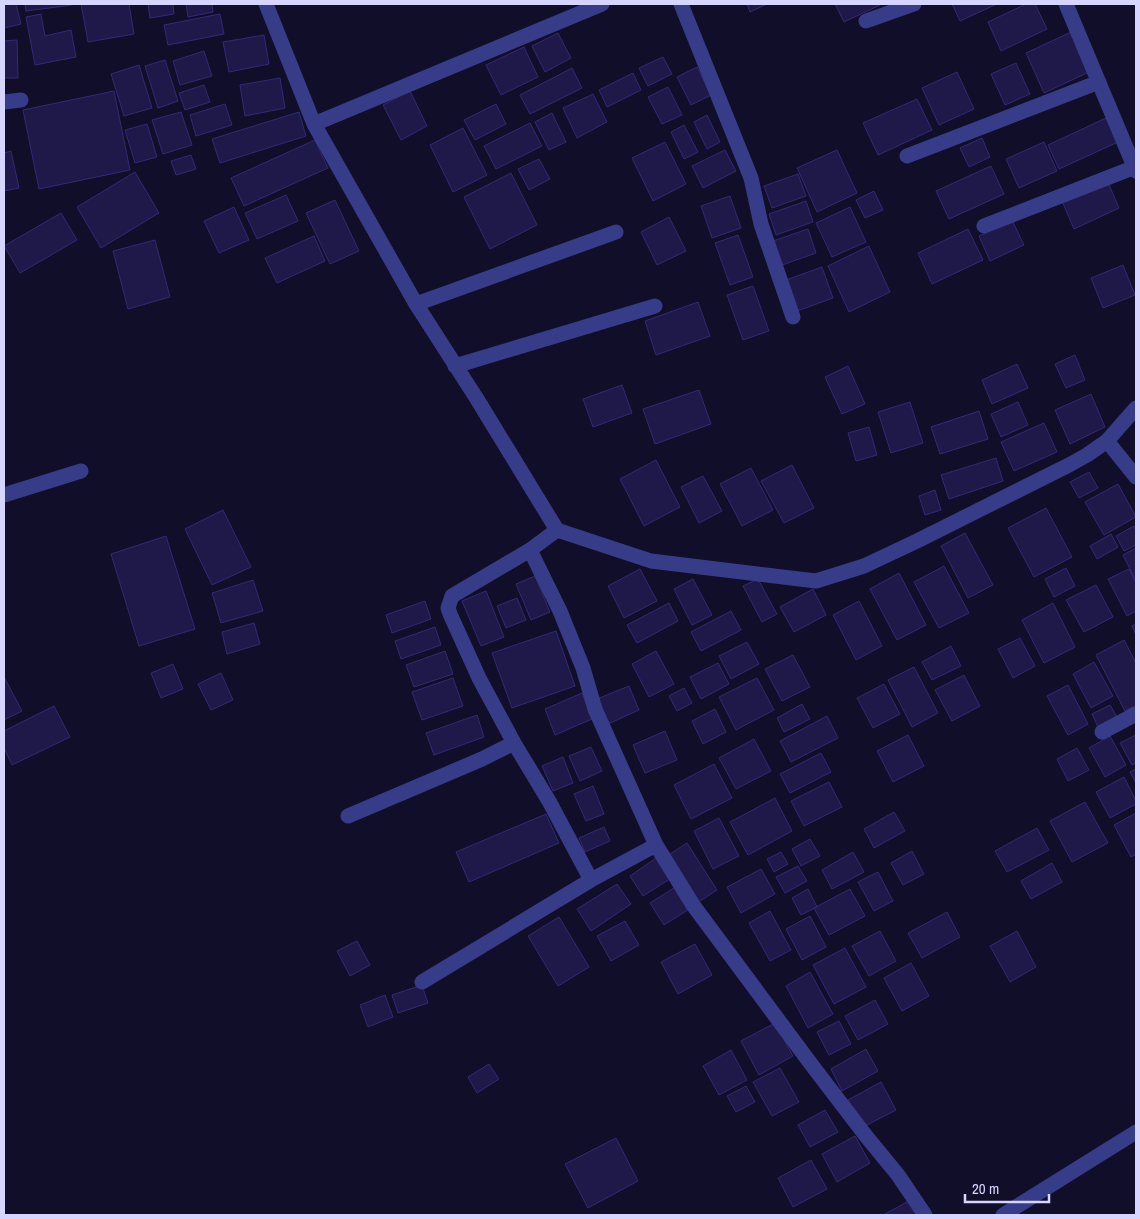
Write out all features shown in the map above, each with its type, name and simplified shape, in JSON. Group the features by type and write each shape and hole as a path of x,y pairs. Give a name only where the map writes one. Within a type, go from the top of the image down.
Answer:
{"street":[{"path":"266,4 314,124 416,304 557,530 651,560 816,581 864,566 1069,465 1087,455 1106,440 1136,408"},
{"path":"314,124 602,4"},
{"path":"681,4 751,178 761,224 793,317"},
{"path":"866,22 914,4"},
{"path":"984,226 1136,169 1066,4"},
{"path":"907,156 1099,82"},
{"path":"4,102 21,100"},
{"path":"416,304 616,232"},
{"path":"455,366 655,306"},
{"path":"1106,440 1136,477"},
{"path":"4,495 81,471"},
{"path":"557,530 530,550 452,596 448,608 479,678 514,743 549,801 591,880"},
{"path":"530,550 560,611 583,668 595,709 656,845 693,905 861,1129 898,1175 925,1215"},
{"path":"1102,732 1136,714"},
{"path":"348,816 482,759 514,743"},
{"path":"422,982 591,880 656,845"},
{"path":"1003,1215 1136,1132"}],"building":[{"path":"4,4 16,4 21,24 4,28"},
{"path":"25,4 72,4 72,5 26,11"},
{"path":"81,4 129,4 134,34 88,42"},
{"path":"148,4 173,4 174,14 150,18"},
{"path":"186,4 212,4 213,12 188,17"},
{"path":"747,4 767,4 750,12"},
{"path":"835,4 882,4 844,22"},
{"path":"952,4 997,4 960,21"},
{"path":"1026,4 1035,4 1047,29 1001,51 988,22"},
{"path":"41,14 45,36 71,30 76,57 35,65 26,17"},
{"path":"220,14 224,34 168,45 164,25"},
{"path":"1071,32 1089,72 1044,93 1026,53"},
{"path":"558,33 571,58 545,72 532,46"},
{"path":"264,35 269,64 229,72 223,42"},
{"path":"17,40 18,78 4,78 4,41"},
{"path":"524,47 538,77 501,95 486,65"},
{"path":"204,51 212,76 180,85 173,61"},
{"path":"663,57 672,74 648,86 639,68"},
{"path":"165,60 178,101 158,108 145,66"},
{"path":"1016,63 1030,94 1005,105 991,74"},
{"path":"139,65 152,108 124,116 111,74"},
{"path":"697,67 711,95 691,105 677,77"},
{"path":"572,68 582,88 530,114 520,95"},
{"path":"957,72 974,109 939,125 922,88"},
{"path":"633,73 641,90 607,107 599,90"},
{"path":"280,78 285,108 245,116 240,85"},
{"path":"204,85 210,102 185,110 179,93"},
{"path":"668,87 682,115 662,124 648,97"},
{"path":"114,91 130,170 39,189 23,110"},
{"path":"410,91 427,126 401,140 383,105"},
{"path":"593,94 607,122 577,138 563,108"},
{"path":"917,99 932,130 878,155 863,123"},
{"path":"225,104 232,125 196,136 190,115"},
{"path":"496,104 506,124 475,140 464,120"},
{"path":"181,112 192,145 163,154 152,120"},
{"path":"299,112 306,136 220,163 212,139"},
{"path":"552,113 566,142 549,150 535,122"},
{"path":"707,115 720,142 707,149 694,122"},
{"path":"1106,118 1118,142 1059,169 1048,145"},
{"path":"530,123 542,146 496,169 484,146"},
{"path":"147,124 157,157 135,163 125,130"},
{"path":"684,125 698,152 684,159 671,132"},
{"path":"463,128 487,175 453,192 430,145"},
{"path":"982,138 990,157 969,167 960,148"},
{"path":"315,140 328,168 244,206 231,178"},
{"path":"665,142 686,184 653,201 632,158"},
{"path":"1044,142 1057,171 1019,188 1006,159"},
{"path":"725,150 736,171 703,188 692,166"},
{"path":"837,150 857,193 817,212 797,168"},
{"path":"11,151 19,188 4,191 4,153"},
{"path":"191,155 196,169 176,175 171,161"},
{"path":"539,159 550,179 529,190 518,169"},
{"path":"991,166 1004,194 949,219 936,191"},
{"path":"135,172 159,213 101,248 77,207"},
{"path":"511,173 537,225 490,249 464,197"},
{"path":"798,174 806,196 772,208 764,186"},
{"path":"1107,180 1119,208 1074,229 1062,201"},
{"path":"874,191 883,210 865,218 856,200"},
{"path":"286,195 298,221 257,239 245,213"},
{"path":"730,196 741,228 712,238 701,206"},
{"path":"335,200 359,251 330,264 306,213"},
{"path":"806,201 813,222 776,235 769,214"},
{"path":"234,207 249,240 219,253 204,221"},
{"path":"850,207 866,242 832,257 816,223"},
{"path":"61,213 77,240 20,273 4,246"},
{"path":"669,217 686,251 657,265 641,232"},
{"path":"1012,220 1024,245 990,261 979,236"},
{"path":"808,229 816,253 782,265 773,241"},
{"path":"968,229 983,260 932,284 918,253"},
{"path":"738,235 753,277 730,285 715,243"},
{"path":"314,236 325,261 277,283 265,258"},
{"path":"155,240 170,297 128,309 113,251"},
{"path":"869,246 890,292 849,312 828,266"},
{"path":"1123,265 1135,295 1103,308 1091,278"},
{"path":"822,267 833,298 797,311 786,280"},
{"path":"753,286 769,331 743,340 727,295"},
{"path":"698,302 710,336 656,355 645,321"},
{"path":"1075,355 1085,380 1066,388 1055,364"},
{"path":"1017,364 1028,388 992,404 982,380"},
{"path":"848,366 865,404 842,414 825,377"},
{"path":"622,385 632,413 593,427 583,399"},
{"path":"699,390 711,424 655,444 643,409"},
{"path":"1091,394 1105,427 1070,444 1055,410"},
{"path":"910,402 923,443 891,453 878,412"},
{"path":"1018,402 1028,425 1001,437 991,414"},
{"path":"979,411 988,439 940,454 931,427"},
{"path":"1044,423 1057,452 1014,471 1001,442"},
{"path":"869,427 877,455 856,461 848,433"},
{"path":"996,458 1003,481 949,499 941,475"},
{"path":"656,460 680,507 644,526 620,479"},
{"path":"792,465 814,508 784,523 761,481"},
{"path":"751,468 773,510 742,526 720,484"},
{"path":"1089,472 1098,488 1079,498 1070,482"},
{"path":"703,476 722,511 699,523 681,487"},
{"path":"1118,484 1136,517 1104,535 1085,502"},
{"path":"935,490 941,510 925,515 919,496"},
{"path":"1046,508 1072,557 1034,577 1008,528"},
{"path":"223,510 251,567 212,585 185,529"},
{"path":"1134,526 1136,530 1136,545 1124,551 1116,536"},
{"path":"965,533 993,585 968,598 941,546"},
{"path":"1111,534 1118,547 1097,559 1090,546"},
{"path":"166,536 195,629 139,646 111,554"},
{"path":"1136,548 1136,581 1123,555"},
{"path":"944,566 969,613 939,628 914,582"},
{"path":"1066,568 1075,586 1054,597 1045,579"},
{"path":"640,569 657,601 624,618 608,586"},
{"path":"1129,569 1136,583 1136,611 1127,616 1108,579"},
{"path":"899,573 926,625 897,640 870,589"},
{"path":"535,576 550,612 531,620 516,584"},
{"path":"693,579 712,615 692,625 674,589"},
{"path":"758,579 777,614 762,622 743,586"},
{"path":"253,580 263,611 221,623 212,593"},
{"path":"1096,585 1113,617 1084,632 1066,600"},
{"path":"813,589 826,615 794,632 780,607"},
{"path":"486,591 504,637 481,646 462,601"},
{"path":"517,598 526,620 506,628 497,606"},
{"path":"425,601 431,619 392,633 386,615"},
{"path":"859,601 882,646 856,660 833,615"},
{"path":"669,603 678,621 637,643 627,625"},
{"path":"1053,603 1075,647 1044,663 1022,620"},
{"path":"731,611 741,630 701,651 691,632"},
{"path":"254,623 260,644 227,654 222,632"},
{"path":"1136,624 1136,635 1132,626"},
{"path":"435,627 441,645 401,659 395,641"},
{"path":"556,631 575,686 512,708 492,653"},
{"path":"1020,638 1035,666 1013,678 998,649"},
{"path":"1124,640 1136,663 1136,705 1125,711 1096,655"},
{"path":"747,642 759,664 731,679 719,656"},
{"path":"951,646 961,666 932,680 922,662"},
{"path":"445,651 453,674 414,687 406,665"},
{"path":"656,651 674,684 649,697 632,664"},
{"path":"793,655 810,687 782,701 765,669"},
{"path":"1094,662 1113,696 1091,708 1073,674"},
{"path":"718,663 729,684 701,699 690,677"},
{"path":"173,664 183,689 161,698 151,673"},
{"path":"914,667 938,713 912,727 888,680"},
{"path":"221,673 233,700 211,710 198,684"},
{"path":"964,675 980,706 952,721 935,690"},
{"path":"4,677 22,711 4,720"},
{"path":"453,678 463,706 422,720 412,692"},
{"path":"757,678 774,710 736,730 719,697"},
{"path":"884,684 900,714 873,728 857,698"},
{"path":"1068,685 1088,724 1068,735 1047,696"},
{"path":"629,686 639,710 608,724 597,699"},
{"path":"684,688 692,703 677,711 669,696"},
{"path":"582,693 592,719 555,735 545,709"},
{"path":"802,704 810,719 784,732 777,718"},
{"path":"1110,705 1117,717 1098,727 1092,714"},
{"path":"54,706 70,737 12,765 4,748 4,731"},
{"path":"715,709 726,732 703,744 692,721"},
{"path":"477,715 484,737 434,755 426,733"},
{"path":"827,716 838,738 791,762 780,741"},
{"path":"665,731 677,760 645,773 633,745"},
{"path":"908,735 924,766 893,782 877,751"},
{"path":"1136,735 1136,763 1132,765 1120,743"},
{"path":"1110,736 1126,765 1105,777 1089,748"},
{"path":"754,739 771,771 736,789 719,758"},
{"path":"591,747 602,771 580,781 569,756"},
{"path":"1077,748 1089,770 1068,781 1057,759"},
{"path":"821,753 831,772 790,793 780,774"},
{"path":"563,757 573,783 553,791 542,766"},
{"path":"714,764 732,798 691,819 674,785"},
{"path":"1136,769 1136,783 1130,772"},
{"path":"1124,777 1136,804 1110,818 1096,792"},
{"path":"829,782 842,807 804,826 791,801"},
{"path":"593,786 604,814 586,821 574,794"},
{"path":"775,798 792,831 748,855 730,822"},
{"path":"1085,802 1108,843 1072,862 1050,821"},
{"path":"894,812 905,831 874,848 864,829"},
{"path":"1136,813 1136,854 1131,857 1114,825"},
{"path":"546,814 559,843 469,882 456,852"},
{"path":"719,818 739,856 713,869 694,831"},
{"path":"604,827 610,841 585,852 579,838"},
{"path":"1037,828 1049,850 1007,872 995,851"},
{"path":"810,839 820,856 801,866 792,849"},
{"path":"687,843 717,890 697,903 667,856"},
{"path":"912,851 924,874 903,885 891,863"},
{"path":"781,852 788,864 774,872 767,859"},
{"path":"853,852 864,872 832,889 822,870"},
{"path":"659,856 673,877 643,896 630,876"},
{"path":"1052,863 1062,882 1031,899 1021,881"},
{"path":"798,866 807,881 785,893 776,877"},
{"path":"761,869 775,894 741,913 727,887"},
{"path":"878,872 893,901 874,911 858,882"},
{"path":"617,884 631,904 591,931 577,909"},
{"path":"677,886 691,908 664,925 650,903"},
{"path":"808,889 817,907 801,915 792,898"},
{"path":"850,889 865,916 829,935 814,908"},
{"path":"770,911 791,950 770,961 749,923"},
{"path":"947,912 960,937 922,958 908,933"},
{"path":"810,916 826,947 802,960 786,929"},
{"path":"559,917 589,967 558,986 528,936"},
{"path":"625,921 639,945 611,961 597,936"},
{"path":"880,931 896,961 869,976 852,946"},
{"path":"1017,931 1036,967 1010,982 990,946"},
{"path":"357,941 370,965 350,976 337,951"},
{"path":"695,944 712,975 678,994 661,962"},
{"path":"845,948 866,987 834,1004 813,965"},
{"path":"911,963 929,996 902,1011 884,978"},
{"path":"810,972 833,1014 808,1028 786,986"},
{"path":"422,985 428,1003 398,1013 392,995"},
{"path":"385,995 393,1017 368,1027 360,1005"},
{"path":"875,1000 888,1024 858,1040 845,1016"},
{"path":"839,1021 851,1044 829,1055 817,1032"},
{"path":"775,1023 793,1056 759,1075 741,1041"},
{"path":"866,1049 878,1071 842,1091 831,1069"},
{"path":"731,1050 747,1080 719,1095 703,1066"},
{"path":"489,1064 499,1079 477,1093 468,1077"},
{"path":"780,1068 799,1102 772,1116 753,1082"},
{"path":"881,1082 896,1110 863,1127 848,1100"},
{"path":"746,1086 755,1102 736,1112 727,1096"},
{"path":"825,1110 838,1132 810,1147 798,1125"},
{"path":"855,1136 870,1163 837,1182 822,1154"},
{"path":"616,1138 638,1181 588,1208 565,1164"},
{"path":"811,1160 827,1189 793,1207 778,1178"},
{"path":"909,1201 917,1215 883,1215"}]}
